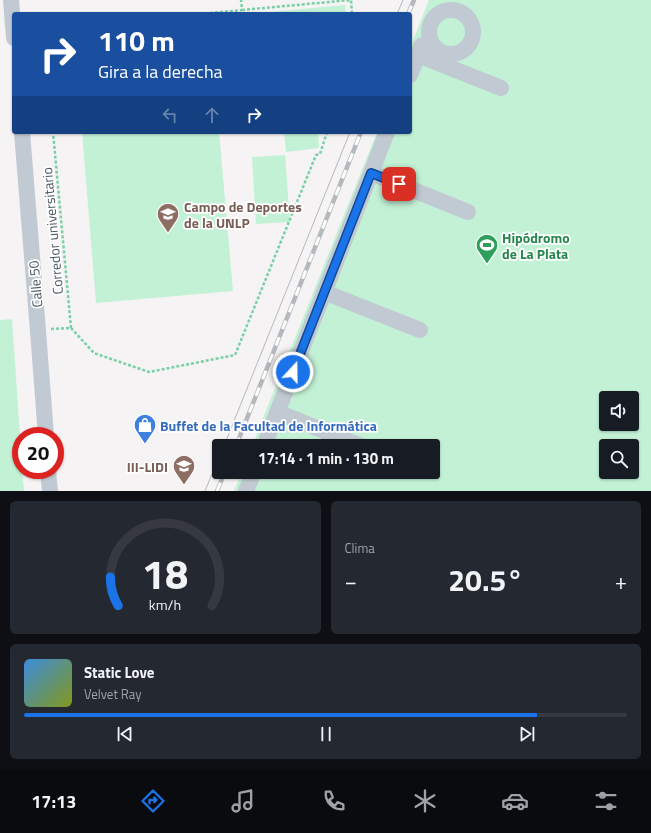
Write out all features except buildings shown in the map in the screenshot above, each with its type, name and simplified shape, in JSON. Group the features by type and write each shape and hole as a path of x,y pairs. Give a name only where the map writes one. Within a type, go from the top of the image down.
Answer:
{"street":[{"path":"11,0 12,13"},
{"path":"412,70 433,20 451,0"},
{"path":"459,0 470,18 473,25 474,33 469,47 456,54 450,54 443,53 432,44 429,37 429,30 433,20 441,12 449,9 457,10 470,18"},
{"path":"418,55 501,88"},
{"name":"Calle 50","path":"22,134 45,427"},
{"path":"267,439 386,134"},
{"path":"371,173 468,212"},
{"path":"324,292 420,330"},
{"path":"277,412 344,439"},
{"path":"49,479 50,491"},
{"path":"246,491 251,479"}],"path":[{"path":"241,0 242,10"},
{"path":"221,12 350,0 352,12"},
{"name":"Corredor universitario","path":"53,134 71,328"},
{"path":"38,330 71,328 94,353 149,372 235,355 316,155 320,154 326,134"}],"green space":[{"name":"Hipódromo de La Plata","path":"429,0 651,0 651,491 234,491 239,479 440,479 440,439 255,439 376,134 412,134 412,43"},
{"path":"345,5 346,12 271,12"},
{"path":"82,134 219,134 233,291 96,303"},
{"path":"284,134 318,134 319,148 286,152"},
{"path":"285,155 290,222 256,224 252,157"},
{"path":"12,319 19,427 12,427 12,479 23,479 24,491 0,491 0,320"}],"tram line":[{"path":"398,12 403,0"},
{"path":"227,439 349,134"},
{"path":"205,491 212,474"}],"railway":[{"path":"409,12 414,0"},
{"path":"239,439 360,134"},
{"path":"217,491 222,479"}],"place":[{"name":"Campo de Deportes de la UNLP","path":"168,234"},
{"name":"Hipódromo de La Plata","path":"487,264"},
{"name":"Buffet de la Facultad de Informática","path":"145,444"},
{"name":"III-LIDI","path":"184,486"}],"route":[{"path":"293,372 371,173 399,184"}]}
